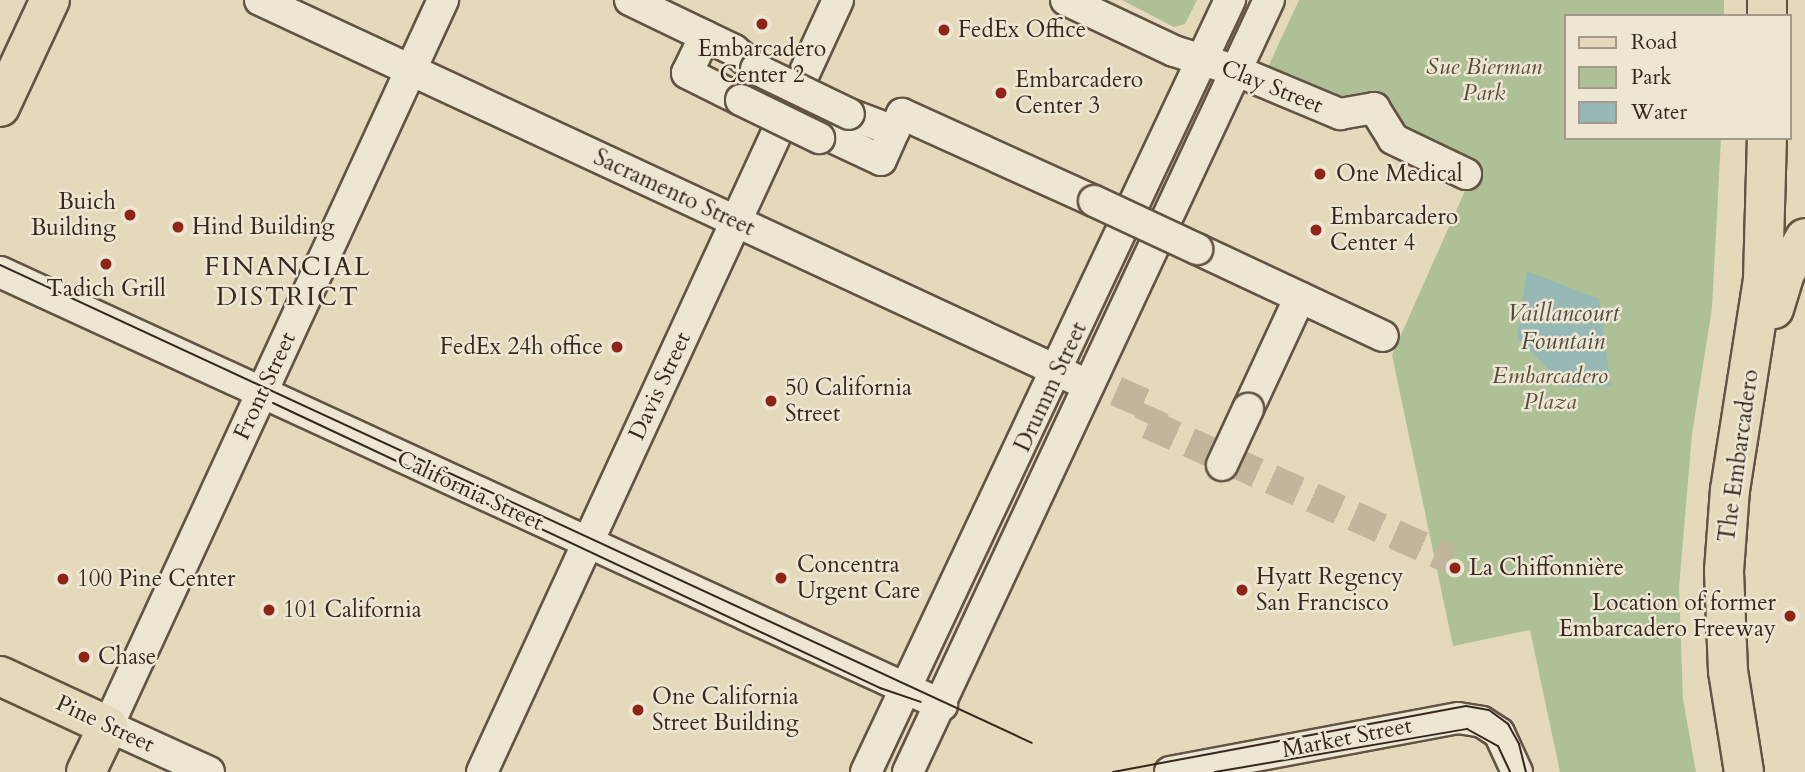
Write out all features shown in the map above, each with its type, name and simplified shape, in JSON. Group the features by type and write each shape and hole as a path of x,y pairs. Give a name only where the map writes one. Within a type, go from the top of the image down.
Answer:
{"main road":[{"path":"0,107 50,0"},
{"name":"The Embarcadero","path":"1744,772 1728,671 1724,571 1730,490 1752,372 1766,234 1767,140"},
{"path":"1752,372 1785,272 1805,238"},
{"name":"Pine Street","path":"0,676 108,726"},
{"name":"Front Street","path":"86,772 108,726"}],"street":[{"name":"Sacramento Street","path":"260,0 1088,385"},
{"name":"Front Street","path":"108,726 443,0"},
{"path":"630,0 734,50 756,69 849,114 894,131"},
{"name":"Davis Street","path":"481,772 838,0"},
{"name":"Clay Street","path":"1066,0 1202,60 1237,71 1340,114 1374,108 1393,139 1466,174"},
{"name":"Drumm Street","path":"866,772 1058,371 1230,0"},
{"name":"Drumm Street","path":"908,772 942,705 1088,385 1269,0"},
{"path":"705,36 687,73 819,138 821,132 881,160 902,114 1383,336"},
{"name":"California Street","path":"0,272 586,545 905,691 942,705"},
{"path":"1222,465 1300,297"},
{"name":"Market Street","path":"1170,772 1445,719 1482,722 1507,743 1517,772"},
{"name":"Pine Street","path":"108,726 209,772"}],"green space":[{"path":"1122,0 1197,0 1185,24 1174,27"},
{"name":"Embarcadero Plaza","path":"1299,0 1724,0 1724,14 1563,14 1563,140 1721,140 1712,308 1692,434 1679,588 1683,699 1696,772 1560,772 1530,630 1453,646 1392,355 1476,166 1268,67"}],"water":[{"name":"Vaillancourt Fountain","path":"1527,271 1599,299 1611,386 1566,387 1517,337"}],"tunnel":[{"path":"1116,391 1155,408 1148,424 1450,559"}],"tram line":[{"path":"0,265 1032,743"},
{"path":"273,403 880,688 921,702"},
{"path":"1113,772 1466,706 1489,710 1508,724 1519,744 1526,772"},
{"path":"1215,772 1467,729 1498,746 1510,772"}],"place":[{"name":"Embarcadero Center 2","path":"762,24"},
{"name":"FedEx Office","path":"944,30"},
{"name":"Embarcadero Center 3","path":"1001,93"},
{"name":"One Medical","path":"1320,174"},
{"name":"Buich Building","path":"130,215"},
{"name":"Hind Building","path":"178,227"},
{"name":"Embarcadero Center 4","path":"1316,230"},
{"name":"Tadich Grill","path":"106,264"},
{"name":"FedEx 24h office","path":"617,347"},
{"name":"50 California Street","path":"771,401"},
{"name":"La Chiffonnière","path":"1455,568"},
{"name":"Concentra Urgent Care","path":"781,578"},
{"name":"100 Pine Center","path":"63,579"},
{"name":"Hyatt Regency San Francisco","path":"1242,590"},
{"name":"101 California","path":"269,610"},
{"name":"Location of former Embarcadero Freeway","path":"1790,616"},
{"name":"Chase","path":"84,657"},
{"name":"One California Street Building","path":"638,710"}],"district":[{"name":"FINANCIAL DISTRICT","path":"288,282"}],"park label":[{"name":"Sue Bierman Park","path":"1484,80"}]}
